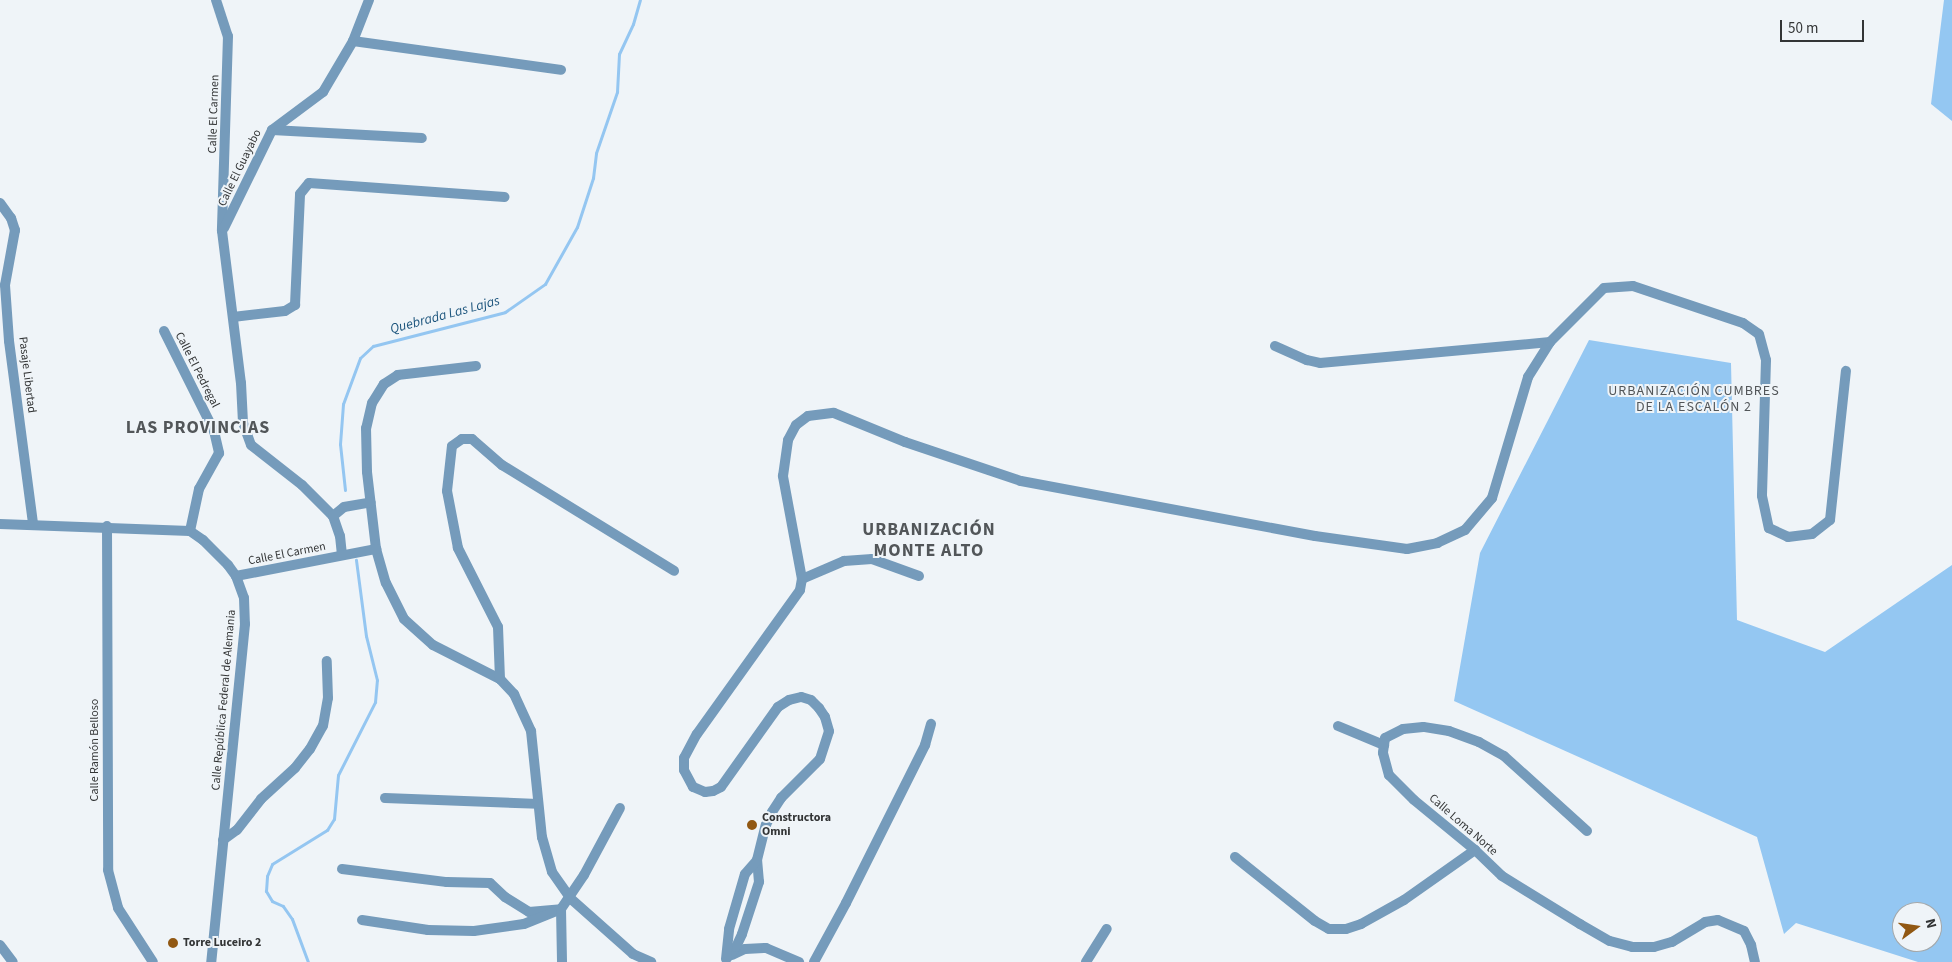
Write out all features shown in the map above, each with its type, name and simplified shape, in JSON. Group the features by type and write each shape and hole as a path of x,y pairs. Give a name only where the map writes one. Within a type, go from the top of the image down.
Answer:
{"street":[{"name":"Calle El Carmen","path":"216,0 228,36 222,231"},
{"name":"Calle El Guayabo","path":"222,231 272,130 323,92 353,41 369,0"},
{"path":"353,41 561,70"},
{"path":"272,130 422,138"},
{"path":"222,231 233,317 285,311 295,305 300,194 309,183 505,197"},
{"name":"Pasaje Libertad","path":"0,203 11,218 15,230 5,285 9,341 33,524"},
{"path":"726,960 736,948 754,899 759,882 757,860 766,825 781,798 823,753 829,731 826,718 811,700 801,697 788,700 778,707 721,786 713,791 705,792 693,787 684,770 684,758 697,734 733,682 793,603 800,590 802,579 783,476 788,440 796,425 808,416 834,413 904,442 1021,481 1333,538 1406,549 1438,543 1465,530 1492,498 1528,377 1550,342 1604,288 1633,286 1744,323 1759,334 1766,360 1762,496 1769,528 1788,537 1812,534 1830,520 1846,371"},
{"name":"Calle El Carmen","path":"233,317 241,383 243,423 251,445 302,485 333,516 340,536 342,556"},
{"name":"Calle El Pedregal","path":"164,331 214,430 220,453 198,489 190,531"},
{"path":"1275,346 1307,360 1320,363 1550,342"},
{"path":"476,366 398,375 384,384 372,403 366,428 370,502 376,549 386,583 404,619 433,645 500,679 514,694 531,731 538,804 546,854 552,872 570,898 633,954 651,962"},
{"path":"500,679 498,627 458,548 447,491 452,446 462,439 472,439 502,464 674,571"},
{"path":"333,516 344,507 370,502"},
{"path":"0,524 108,526 190,531"},
{"name":"Calle Ramón Belloso","path":"108,526 108,870 118,908 153,962"},
{"name":"Calle República Federal de Alemania","path":"190,531 203,540 228,565 236,576 244,598 245,624 211,962"},
{"name":"Calle El Carmen","path":"236,576 376,549"},
{"path":"802,579 844,561 872,559 918,576"},
{"path":"223,840 237,830 261,799 295,768 310,749 323,726 328,698 326,661"},
{"path":"814,962 907,780 924,744 930,724"},
{"path":"1338,726 1384,745 1386,738 1403,729 1423,727 1449,731 1479,742 1504,756 1587,831"},
{"name":"Calle Loma Norte","path":"1384,745 1383,753 1389,775 1414,800 1475,850 1502,876 1610,941 1632,948 1654,947 1672,942 1705,922 1718,920 1744,931 1751,945 1755,962"},
{"path":"386,798 538,804"},
{"path":"362,920 428,930 474,931 524,924 560,909 570,898 620,808"},
{"path":"1235,857 1315,921 1329,928 1346,929 1361,924 1404,900 1475,850"},
{"path":"726,960 729,929 745,874 757,860"},
{"path":"342,868 447,882 490,883 505,897 529,912 560,909"},
{"path":"560,909 562,962"},
{"path":"1086,962 1107,929"},
{"path":"0,945 12,962"},
{"path":"726,960 745,949 766,948 799,962"}],"shaded area":[{"path":"1944,0 1952,0 1952,121 1931,104"},
{"path":"1589,340 1731,363 1737,620 1825,652 1952,565 1952,962 1918,962 1796,923 1784,934 1757,837 1454,701 1480,553"}],"waterway":[{"name":"Quebrada Las Lajas","path":"345,490 340,444 343,404 360,358 373,346 505,312 545,284 577,227 593,178 596,153 617,92 619,54 633,24 640,0"},
{"name":"Quebrada Las Lajas","path":"308,962 292,919 283,906 272,901 266,891 267,876 272,864 327,830 334,819 338,775 375,702 377,680 366,636 356,560"}],"place":[{"name":"Constructora Omni","path":"752,825"},
{"name":"Torre Luceiro 2","path":"173,943"}],"district":[{"name":"URBANIZACIÓN CUMBRES DE LA ESCALÓN 2","path":"1694,400"},
{"name":"LAS PROVINCIAS","path":"198,428"},
{"name":"URBANIZACIÓN MONTE ALTO","path":"929,541"}]}
